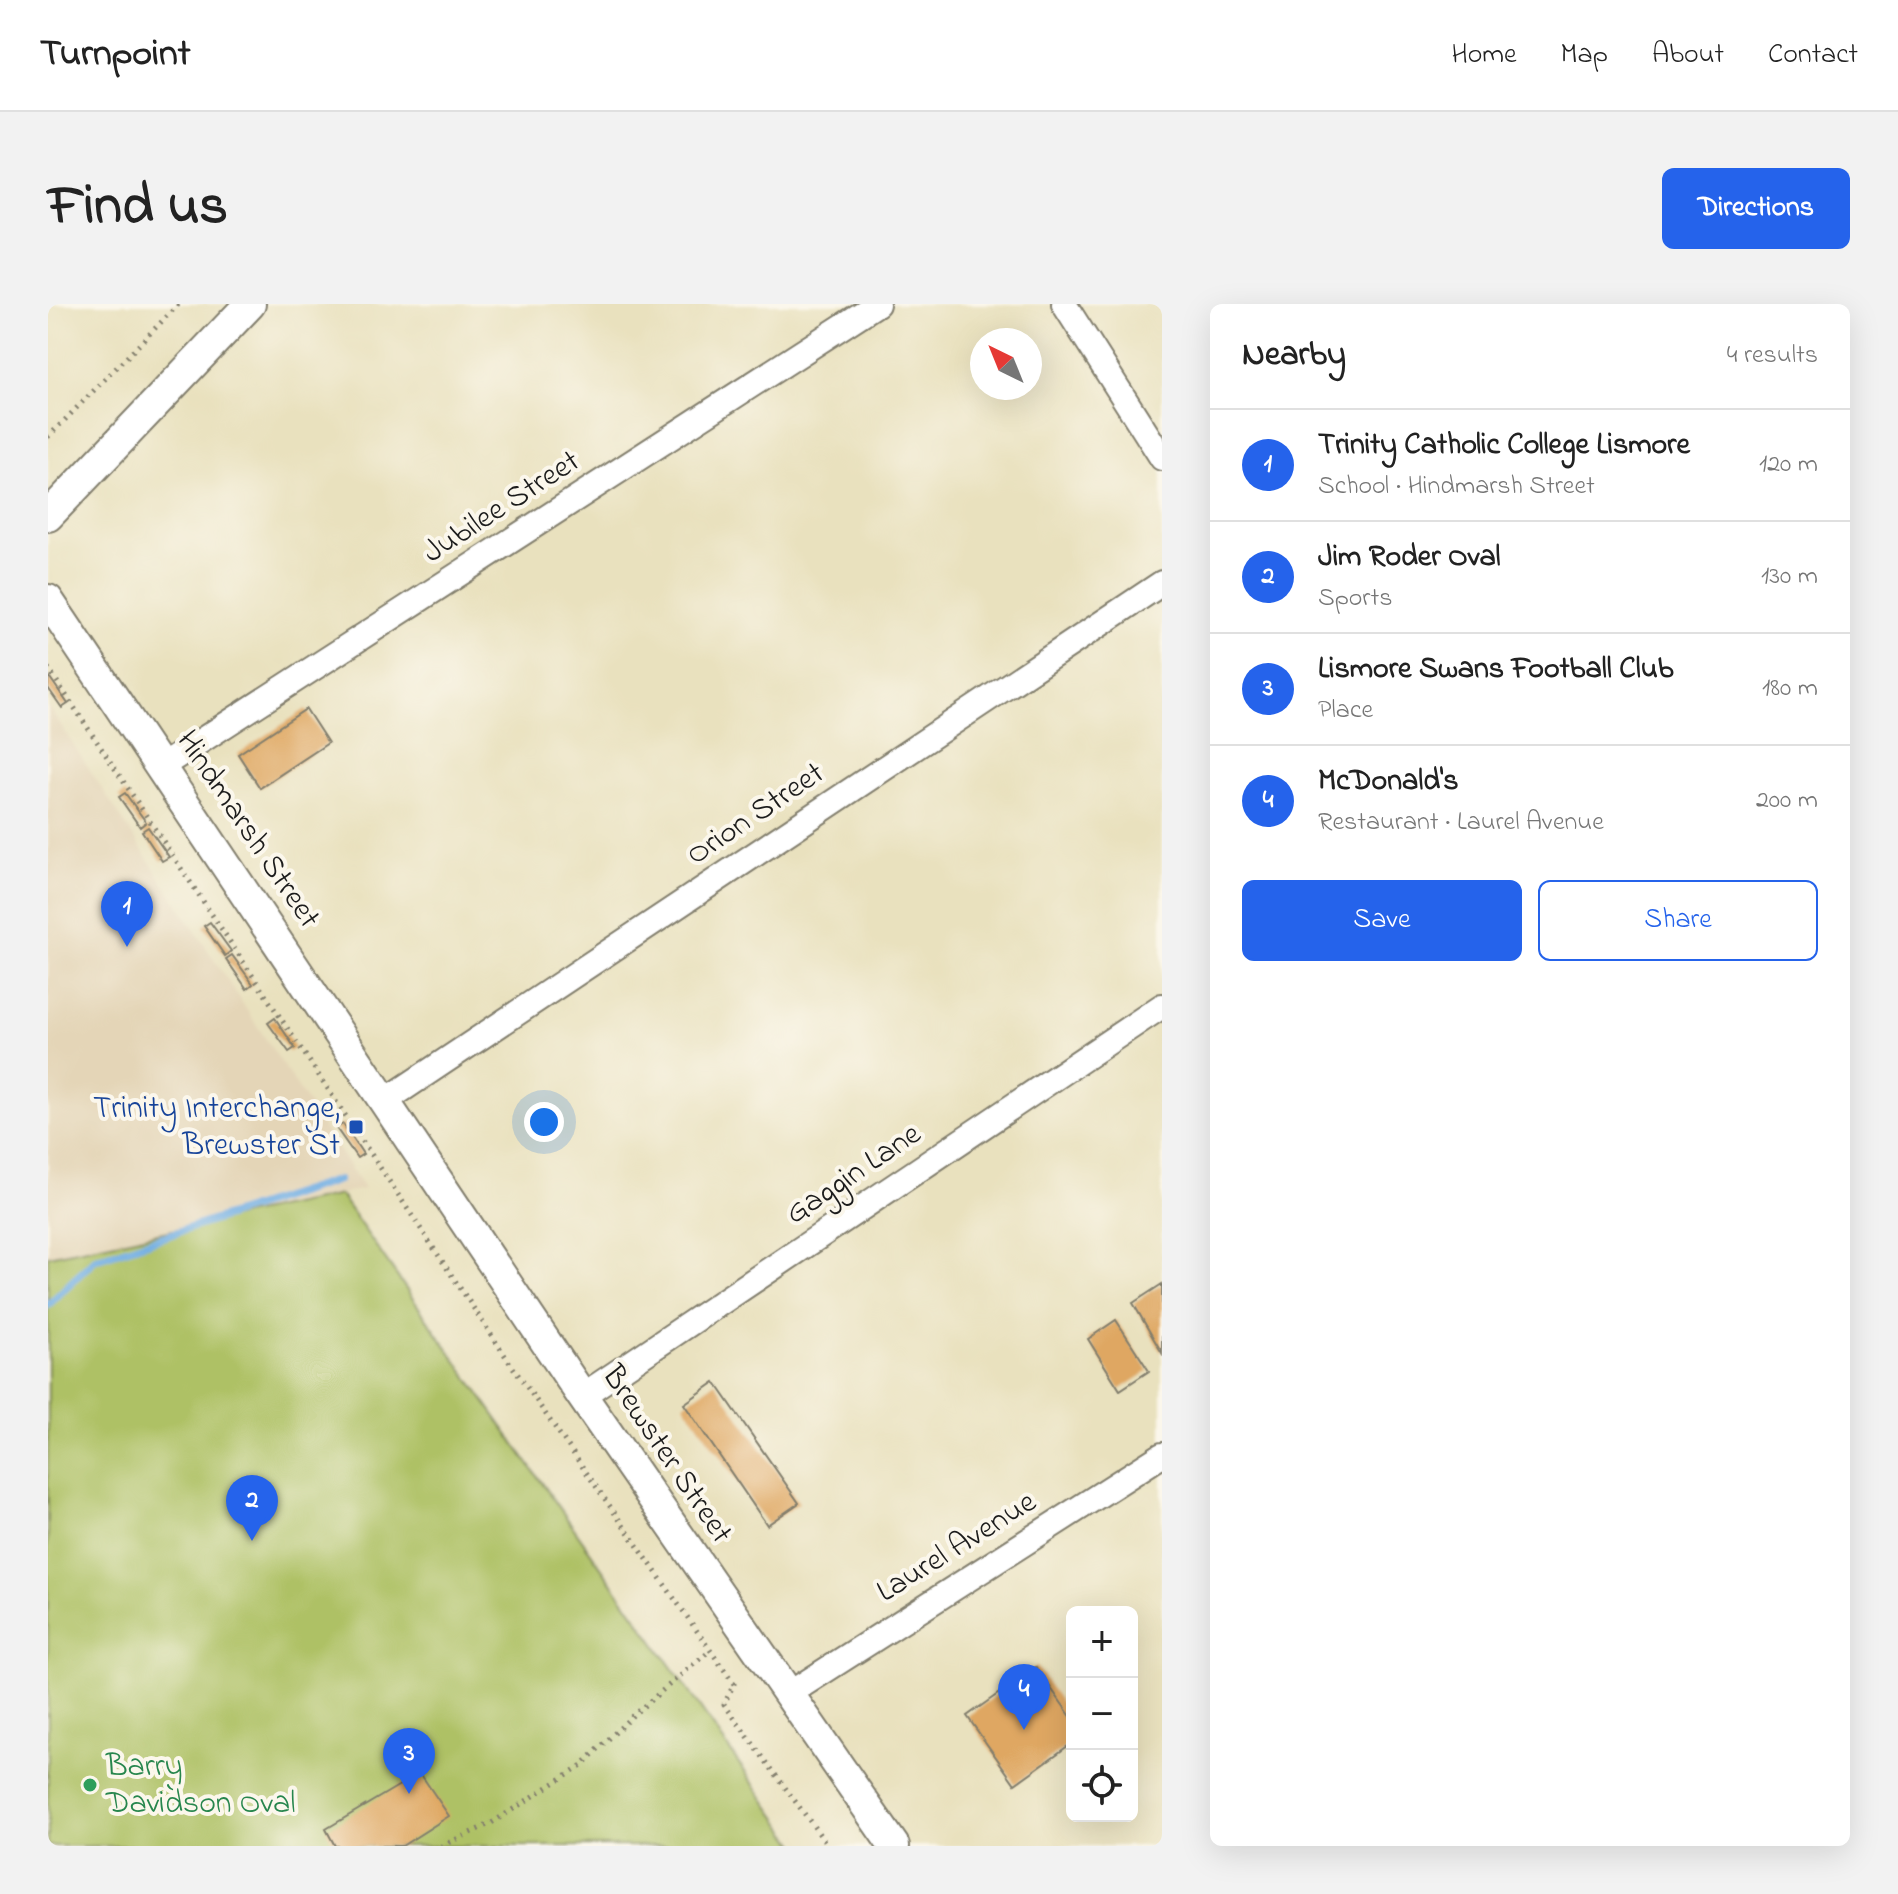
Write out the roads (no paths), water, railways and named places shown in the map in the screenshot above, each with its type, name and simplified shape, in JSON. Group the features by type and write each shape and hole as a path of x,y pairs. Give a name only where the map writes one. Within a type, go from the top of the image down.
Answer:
{"street":[{"path":"48,516 250,304"},
{"name":"Jubilee Street","path":"162,766 877,304"},
{"path":"1064,304 1162,458"},
{"name":"Orion Street","path":"385,1101 1162,583"},
{"name":"Hindmarsh Street","path":"48,600 385,1101"},
{"name":"Gaggin Lane","path":"582,1396 1162,1006"},
{"name":"Brewster Street","path":"385,1101 582,1396 894,1846"},
{"name":"Laurel Avenue","path":"787,1695 1162,1455"}],"waterway":[{"path":"48,1305 95,1259 338,1180"}],"place":[{"name":"Trinity Catholic College Lismore","path":"127,947"},
{"name":"Trinity Interchange, Brewster St","path":"356,1127"},
{"name":"Jim Roder Oval","path":"252,1541"},
{"name":"McDonald's","path":"1024,1730"},
{"name":"Barry Davidson Oval","path":"90,1785"},
{"name":"Lismore Swans Football Club","path":"409,1794"}]}
